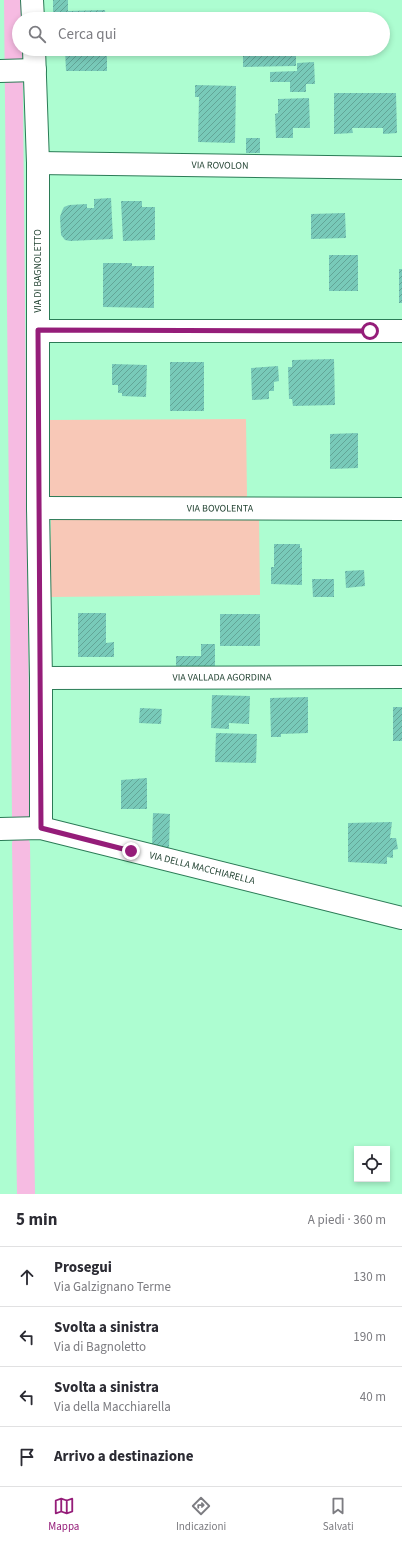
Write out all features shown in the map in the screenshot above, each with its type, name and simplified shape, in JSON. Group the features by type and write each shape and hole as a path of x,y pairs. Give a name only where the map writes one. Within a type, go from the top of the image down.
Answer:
{"street":[{"path":"32,0 33,12"},
{"name":"VIA DI BAGNOLETTO","path":"20,66 38,163 38,508 41,678 41,828"},
{"name":"VIA ROVOLON","path":"38,163 402,168"},
{"path":"38,330 402,331"},
{"name":"VIA BOVOLENTA","path":"38,508 402,509"},
{"name":"VIA VALLADA AGORDINA","path":"41,678 402,677"},
{"name":"VIA DELLA MACCHIARELLA","path":"0,829 41,828 402,918"}],"shaded area":[{"path":"246,419 247,499 50,497 48,420"},
{"path":"259,515 260,595 49,597 51,516"}],"building":[{"path":"53,0 68,0 68,11 105,10 105,12 53,12"},
{"path":"65,56 107,56 107,71 66,71"},
{"path":"243,56 296,56 296,66 243,67"},
{"path":"314,62 315,84 306,84 306,92 290,92 290,82 270,82 270,72 297,71 297,63"},
{"path":"195,85 236,86 235,143 198,142 199,97 195,97"},
{"path":"334,93 396,93 397,133 383,134 383,128 352,128 353,133 334,134"},
{"path":"309,98 310,128 293,128 293,138 276,138 275,114 278,113 278,99"},
{"path":"246,138 260,138 260,153 246,153"},
{"path":"111,198 113,239 65,240 61,235 60,217 64,207 69,205 87,204 87,208 94,208 94,199"},
{"path":"121,201 142,201 142,207 155,207 155,240 123,241"},
{"path":"345,213 346,238 311,239 311,214"},
{"path":"329,255 358,255 358,291 329,291"},
{"path":"103,263 132,263 132,266 154,266 154,308 103,307"},
{"path":"399,269 402,269 402,303 399,303"},
{"path":"334,359 335,405 293,406 292,399 289,399 288,367 292,367 292,360"},
{"path":"170,362 204,362 204,411 170,411"},
{"path":"112,364 147,365 146,397 122,396 122,393 118,393 118,385 112,385"},
{"path":"278,366 279,381 274,382 274,391 269,391 269,399 252,400 251,368"},
{"path":"358,433 358,468 330,469 330,434"},
{"path":"274,544 300,544 300,548 302,548 302,585 271,584 271,567 274,567"},
{"path":"364,570 365,586 346,588 345,571"},
{"path":"312,579 334,579 334,597 313,597"},
{"path":"78,613 106,613 106,643 114,642 114,657 78,657"},
{"path":"220,614 260,614 260,646 220,646"},
{"path":"201,644 215,644 215,670 176,670 176,656 201,656"},
{"path":"212,695 250,696 249,724 229,723 229,729 211,728"},
{"path":"308,697 308,733 281,734 281,737 271,737 270,698"},
{"path":"393,707 402,707 402,741 393,741"},
{"path":"140,708 162,709 161,724 139,723"},
{"path":"216,733 257,734 256,763 215,762"},
{"path":"147,778 147,809 121,809 121,780"},
{"path":"153,813 170,814 169,849 152,847"},
{"path":"392,822 390,838 396,838 398,849 393,850 393,858 387,857 387,864 348,862 348,823"}],"waterway":[{"path":"13,0 13,12"},
{"path":"14,56 21,817"},
{"path":"21,844 26,1194"}],"route":[{"path":"131,851 41,828 38,330 370,331"}]}
